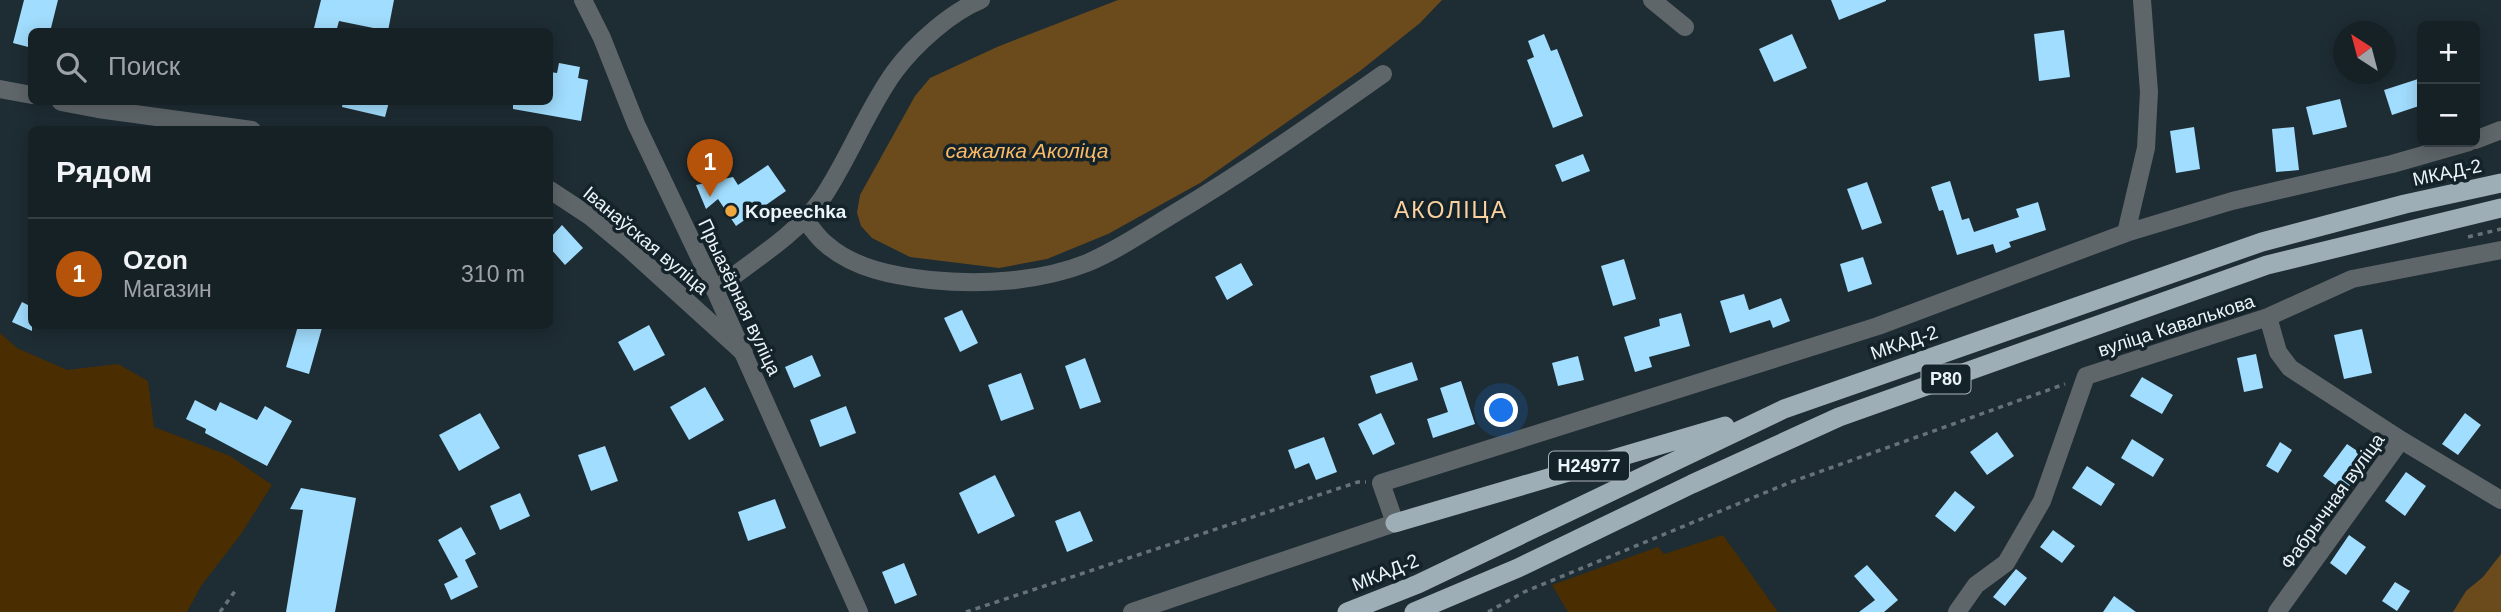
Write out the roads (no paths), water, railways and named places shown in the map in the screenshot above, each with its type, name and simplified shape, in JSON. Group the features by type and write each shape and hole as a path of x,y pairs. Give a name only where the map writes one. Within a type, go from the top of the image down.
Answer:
{"highway":[{"name":"МКАД-2","path":"1347,612 1418,584 1783,408 2262,242 2405,204 2501,183"},
{"name":"Р80","path":"1414,612 1518,568 1839,417 2267,265 2501,208"},
{"name":"Н24977","path":"1395,523 1783,408"},
{"path":"1451,612 1518,568"}],"street":[{"name":"Прыазёрная вуліца","path":"583,0 602,38 636,124 744,353 859,612"},
{"path":"715,290 805,220 821,200 895,71 931,33 968,5 981,0"},
{"path":"1652,0 1685,27"},
{"path":"2126,233 2146,148 2149,92 2142,0"},
{"path":"805,220 826,245 855,262 898,276 949,282 1043,276 1087,262 1125,243 1219,187 1383,74"},
{"path":"0,89 28,94"},
{"path":"77,105 222,126"},
{"path":"2480,138 2501,130"},
{"path":"1395,523 1381,483 1878,326 2126,233 2232,201 2392,164 2452,147"},
{"name":"Іванаўская вуліца","path":"553,192 591,217 627,247 744,353"},
{"name":"вуліца Кавалькова","path":"1956,612 1976,585 2006,564 2042,501 2086,376 2268,317 2352,279 2501,250"},
{"path":"2268,317 2278,352 2290,368 2401,440"},
{"name":"Фабрычная вуліца","path":"2277,612 2401,440 2501,500"},
{"name":"Н24977","path":"1132,612 1395,523"}],"water":[{"name":"сажалка Аколіца","path":"1118,0 1442,0 1420,23 1360,71 1200,183 1108,234 1047,259 999,268 910,257 872,238 861,226 857,213 860,195 915,96 930,78 997,47"},
{"path":"2501,554 2501,612 2453,612 2466,591 2483,577"}],"place":[{"name":"Ozon","path":"710,197"},
{"name":"Kopeechka","path":"731,211"}],"district":[{"name":"АКОЛІЦА","path":"1451,210"}]}
